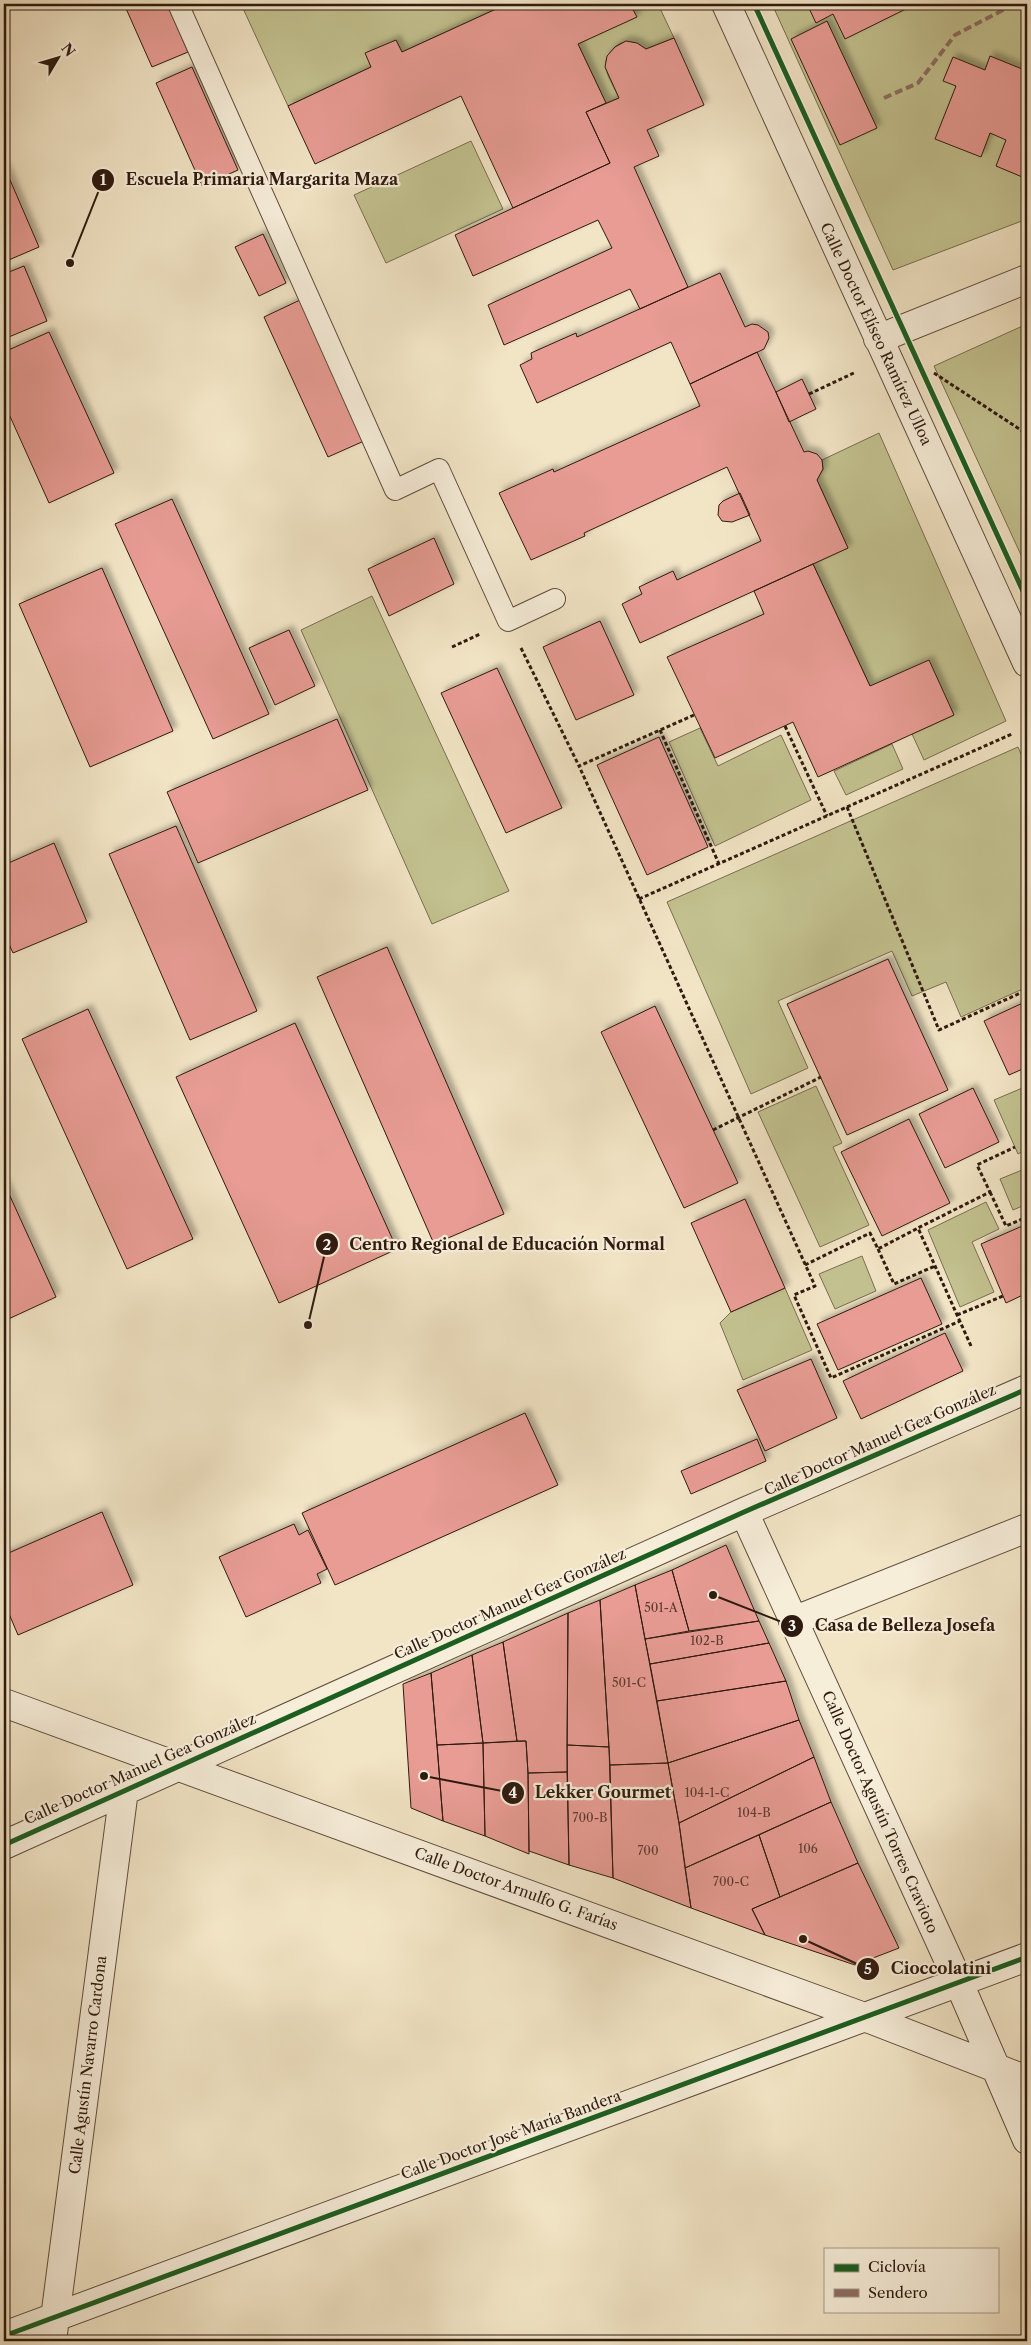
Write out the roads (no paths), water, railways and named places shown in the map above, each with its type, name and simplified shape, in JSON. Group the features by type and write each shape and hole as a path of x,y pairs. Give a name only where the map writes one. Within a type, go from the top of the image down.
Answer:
{"street":[{"name":"Calle Doctor Elíseo Ramírez Ulloa","path":"726,4 1027,663"},
{"path":"878,339 1027,280"},
{"name":"Calle Doctor Manuel Gea González","path":"4,1844 744,1512 1027,1388"},
{"name":"Calle Doctor Agustín Torres Cravioto","path":"744,1512 959,1983 995,2070 1027,2140"},
{"path":"793,1621 1027,1528"},
{"name":"Calle Doctor Arnulfo G. Farías","path":"4,1703 179,1765 867,2018 995,2070 1027,2080"},
{"name":"Calle Agustín Navarro Cardona","path":"54,2329 124,1790"},
{"name":"Calle Doctor José María Bandera","path":"4,2336 54,2329 1027,1957"}],"lane":[{"path":"178,4 395,490 439,469 508,620 555,598"}],"place":[{"name":"Escuela Primaria Margarita Maza","path":"70,263"},
{"name":"Centro Regional de Educación Normal","path":"308,1325"},
{"name":"Casa de Belleza Josefa","path":"713,1595"},
{"name":"Lekker Gourmet","path":"424,1776"},
{"name":"Cioccolatini","path":"803,1939"}]}
